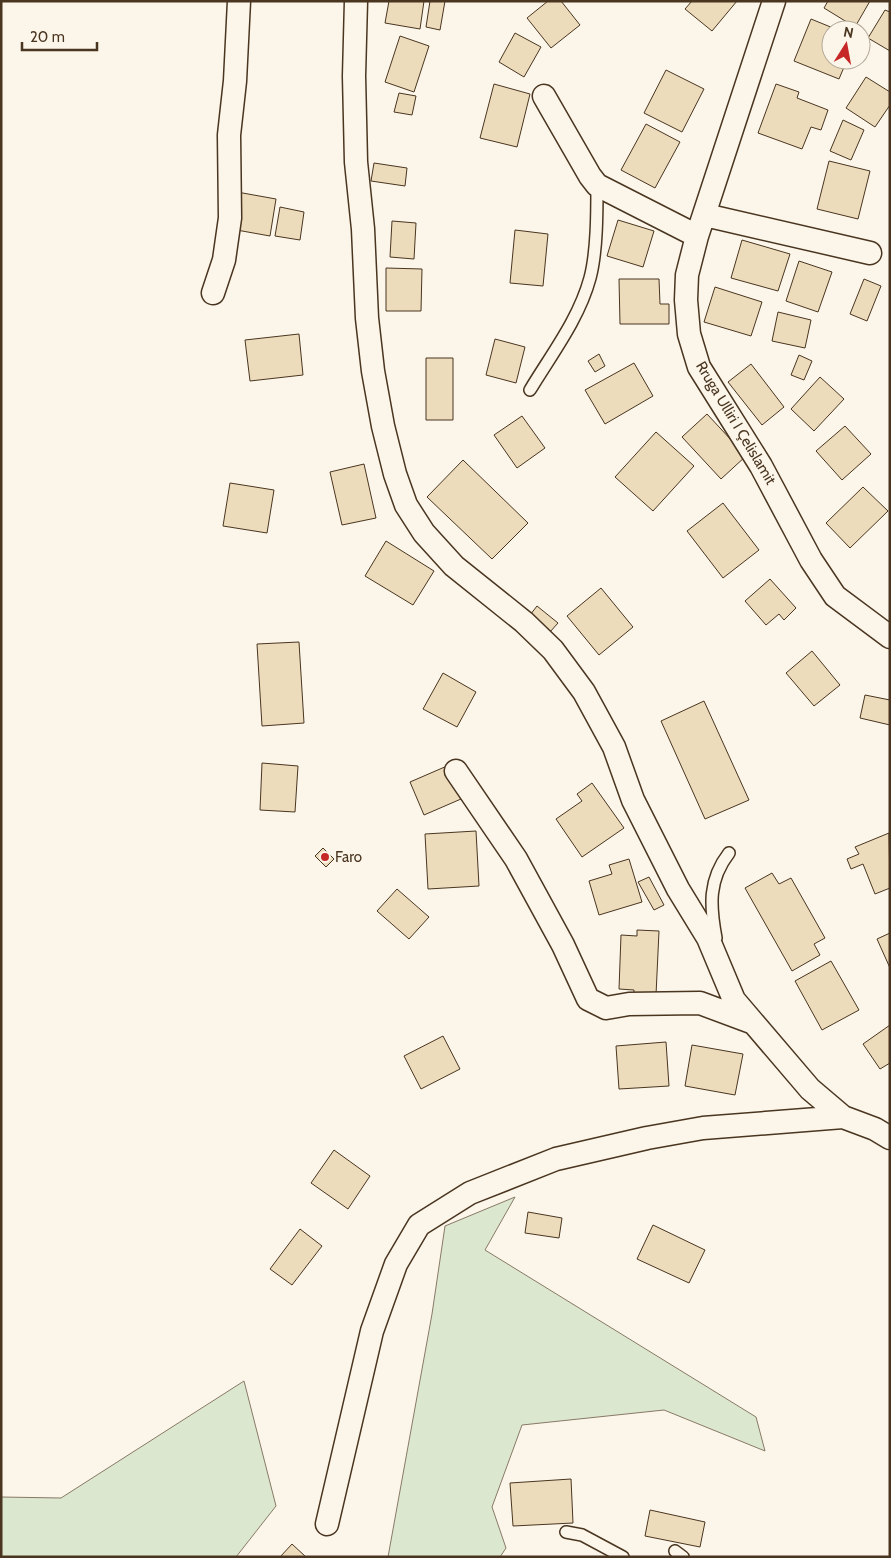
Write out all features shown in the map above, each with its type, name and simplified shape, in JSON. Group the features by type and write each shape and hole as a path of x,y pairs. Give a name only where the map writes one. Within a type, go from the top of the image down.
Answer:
{"street":[{"path":"213,292 224,260 230,218 229,135 236,81 239,1"},
{"path":"356,1 354,76 356,162 364,229 372,362 394,474 406,505 424,533 454,566 524,622 553,650 584,692 614,747 633,800 678,889 708,938 734,1000 810,1089 842,1117 875,1129 890,1138"},
{"name":"Rruga Ulliri I Çelislamit","path":"774,1 687,275 686,300 689,334 699,367 757,458 811,560 835,596 890,637"},
{"path":"544,96 597,185 701,226 870,253"},
{"path":"456,771 516,859 571,960 588,1000 606,1008 629,1004 700,1003 752,1023"},
{"path":"327,1524 372,1331 396,1264 419,1225 470,1193 556,1160 647,1138 703,1128 842,1117"}],"lane":[{"path":"530,390 574,317 590,277 597,216 597,185"},
{"path":"724,977 711,913 712,888 719,867 729,853"},
{"path":"566,1532 582,1535 623,1557"}],"green space":[{"path":"515,1197 485,1250 756,1417 765,1451 664,1410 522,1425 492,1507 506,1548 500,1557 388,1557 432,1314 445,1226"},
{"path":"244,1381 276,1506 236,1557 1,1557 1,1497 61,1498"}],"building":[{"path":"389,1 424,1 420,29 385,23"},
{"path":"430,1 445,1 440,30 426,27"},
{"path":"548,1 561,1 580,25 551,48 527,18"},
{"path":"692,1 737,1 712,31 685,9"},
{"path":"828,1 870,1 859,20 844,20 824,8"},
{"path":"885,10 890,12 890,51 871,40 871,33"},
{"path":"811,19 821,23 821,70 843,70 839,79 794,61"},
{"path":"515,33 541,47 524,77 499,62"},
{"path":"400,36 429,46 414,92 385,82"},
{"path":"666,70 704,89 682,132 644,113"},
{"path":"866,77 890,92 890,105 875,127 846,108"},
{"path":"494,84 530,94 517,147 480,138"},
{"path":"776,84 799,92 797,98 828,110 821,130 811,127 802,149 758,133"},
{"path":"399,93 416,96 412,115 394,112"},
{"path":"843,120 864,130 851,160 830,151"},
{"path":"646,124 680,142 655,188 621,170"},
{"path":"829,161 870,171 858,219 817,209"},
{"path":"374,163 407,168 405,186 371,181"},
{"path":"237,192 276,199 270,236 231,229"},
{"path":"280,207 304,212 300,240 275,236"},
{"path":"618,220 654,231 643,267 607,256"},
{"path":"392,221 416,223 414,259 390,257"},
{"path":"515,230 548,234 543,286 510,283"},
{"path":"742,240 790,254 778,291 731,278"},
{"path":"799,261 832,272 818,312 786,301"},
{"path":"386,268 422,269 421,311 386,311"},
{"path":"619,279 659,279 660,304 669,304 669,324 620,324"},
{"path":"864,279 881,286 867,321 850,314"},
{"path":"715,287 762,302 751,336 704,322"},
{"path":"778,312 811,320 805,348 772,341"},
{"path":"299,334 303,375 250,381 245,340"},
{"path":"495,339 525,347 516,383 486,375"},
{"path":"599,354 605,366 595,372 588,361"},
{"path":"799,355 812,361 804,380 791,375"},
{"path":"426,358 453,358 453,420 426,420"},
{"path":"634,363 653,396 605,424 585,390"},
{"path":"751,364 784,407 762,425 728,382"},
{"path":"820,377 844,399 814,431 791,409"},
{"path":"707,414 746,456 721,479 682,437"},
{"path":"522,416 545,448 517,468 494,435"},
{"path":"845,426 871,454 842,480 816,451"},
{"path":"656,432 694,466 653,511 615,477"},
{"path":"463,460 528,523 492,559 427,497"},
{"path":"364,464 376,518 342,525 330,472"},
{"path":"230,483 274,490 267,533 223,526"},
{"path":"863,487 888,511 850,548 826,523"},
{"path":"723,503 759,550 723,578 687,531"},
{"path":"386,541 434,571 413,605 365,576"},
{"path":"770,579 796,608 784,620 779,614 766,625 745,601"},
{"path":"601,588 633,627 599,655 567,616"},
{"path":"537,606 558,623 550,632 530,615"},
{"path":"299,642 304,723 262,726 257,644"},
{"path":"812,651 840,685 814,706 786,673"},
{"path":"443,673 476,692 457,727 423,709"},
{"path":"865,695 890,700 890,725 860,718"},
{"path":"704,701 749,800 705,819 661,721"},
{"path":"262,763 298,766 295,812 260,810"},
{"path":"447,766 461,799 424,815 410,782"},
{"path":"592,783 624,828 582,857 556,819 582,801 577,794"},
{"path":"476,831 479,886 428,889 425,834"},
{"path":"889,833 890,888 875,894 863,864 851,869 847,859 859,854 855,847"},
{"name":"Faro","path":"323,848 334,859 326,867 315,856"},
{"path":"629,859 642,902 599,915 589,881 612,874 609,865"},
{"path":"772,873 779,884 791,878 825,938 814,944 820,955 792,971 745,888"},
{"path":"649,877 664,905 654,910 638,882"},
{"path":"397,889 429,917 409,939 377,911"},
{"path":"637,930 659,931 656,995 634,994 634,990 619,989 621,935 637,936"},
{"path":"890,933 890,968 877,939"},
{"path":"831,961 859,1010 822,1030 795,981"},
{"path":"890,1025 890,1063 880,1069 863,1044"},
{"path":"443,1036 460,1069 421,1089 404,1056"},
{"path":"666,1042 669,1086 619,1089 616,1046"},
{"path":"692,1045 743,1054 735,1095 685,1086"},
{"path":"334,1150 370,1176 348,1209 311,1183"},
{"path":"528,1212 562,1218 559,1238 525,1233"},
{"path":"653,1225 705,1250 689,1283 637,1259"},
{"path":"300,1229 322,1246 292,1285 270,1269"},
{"path":"571,1479 573,1523 513,1526 510,1483"},
{"path":"650,1510 705,1522 700,1547 645,1536"},
{"path":"292,1544 306,1557 280,1557"}],"place":[{"name":"Faro","path":"325,857"}]}
